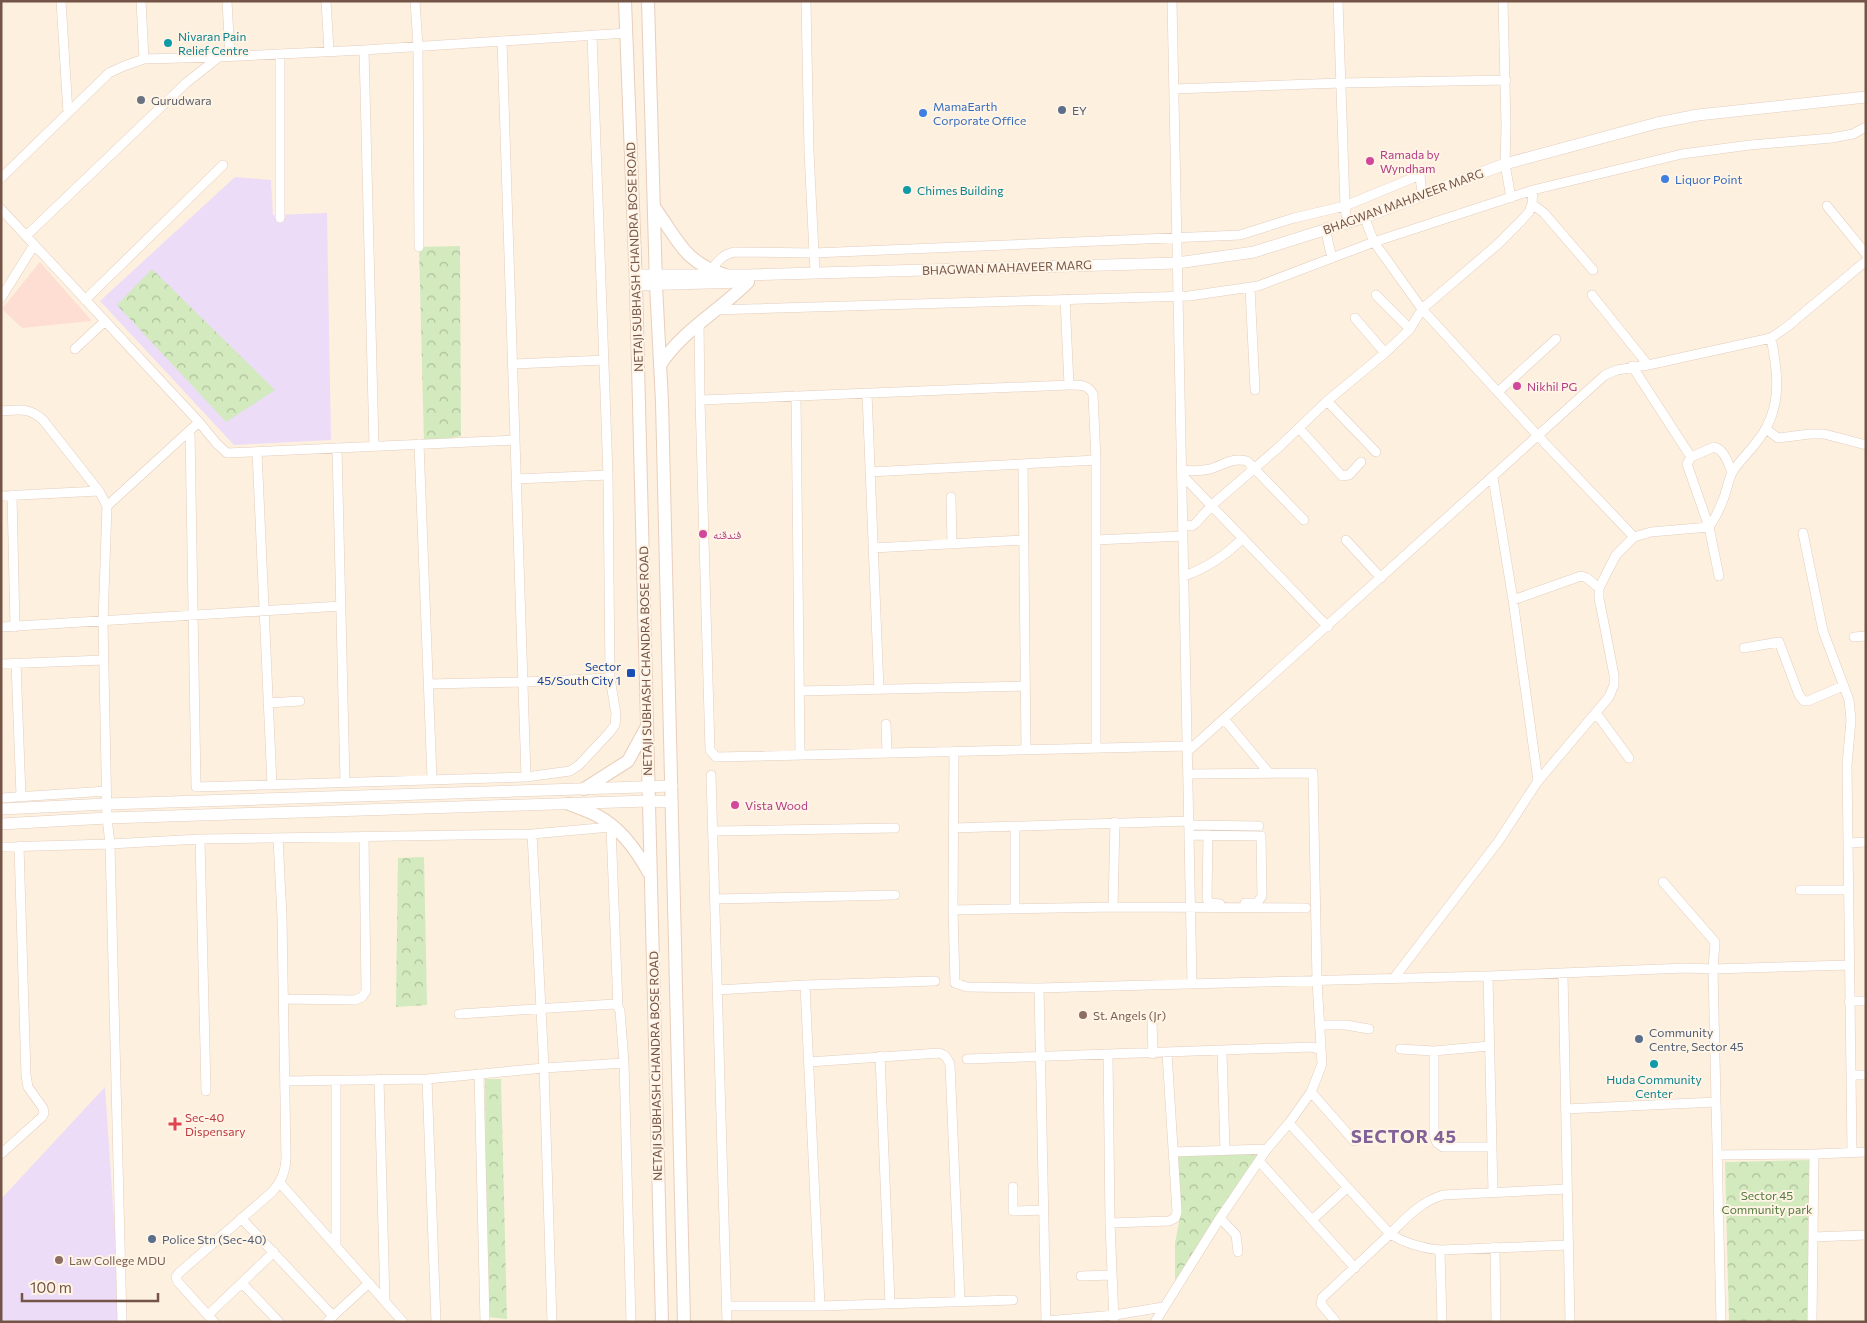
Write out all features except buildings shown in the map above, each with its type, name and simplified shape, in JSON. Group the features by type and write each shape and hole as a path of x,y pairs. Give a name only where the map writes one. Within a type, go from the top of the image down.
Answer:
{"main road":[{"name":"NETAJI SUBHASH CHANDRA BOSE ROAD","path":"625,1 636,280 662,1322"},
{"name":"NETAJI SUBHASH CHANDRA BOSE ROAD","path":"648,1 672,786 684,1322"},
{"path":"632,176 653,176"},
{"path":"654,207 690,257 710,270 725,275"},
{"path":"660,365 676,344 748,282"},
{"path":"584,789 628,761 647,726"},
{"path":"569,804 598,816 616,827 639,855 650,876"}],"street":[{"path":"61,1 68,113"},
{"path":"141,1 144,59"},
{"path":"227,1 230,56"},
{"path":"326,1 329,51"},
{"path":"415,1 418,46 419,247"},
{"path":"806,1 809,152 815,273"},
{"path":"1172,1 1192,983"},
{"path":"1338,1 1347,223"},
{"path":"1503,1 1506,80 1506,167 1511,198"},
{"path":"1,178 109,73 144,59 364,50 626,33"},
{"path":"190,431 196,787 526,776 570,771 579,765 609,734 615,725 616,714 610,678 608,475 592,35"},
{"path":"502,41 526,776"},
{"path":"364,50 374,446"},
{"path":"280,54 280,218"},
{"path":"26,236 186,83 219,57"},
{"path":"1174,89 1506,80"},
{"name":"BHAGWAN MAHAVEER MARG","path":"656,280 725,275 1177,266 1254,252 1347,223 1506,167 1658,123 1698,115 1866,97"},
{"name":"BHAGWAN MAHAVEER MARG","path":"636,280 748,282 1177,266 1256,259 1367,224 1506,167 1699,122 1866,104"},
{"path":"715,310 1178,296 1250,288 1374,242 1533,190 1682,154 1750,145 1832,138 1853,134 1866,127"},
{"path":"85,300 223,165"},
{"path":"710,270 720,258 727,254 814,253 1240,235 1294,218 1345,206 1420,175 1422,195"},
{"path":"1183,525 1192,526 1196,523 1212,506 1256,468 1327,401 1385,353 1410,329 1422,309 1498,244 1528,212 1532,204 1533,190"},
{"path":"1532,204 1544,213 1593,270"},
{"path":"1827,206 1866,254"},
{"path":"2,212 227,453 515,440"},
{"path":"1367,224 1374,242 1422,309 1538,436 1634,537"},
{"path":"1326,237 1332,258"},
{"path":"1,298 34,245"},
{"path":"699,323 710,750 716,757 1026,749 1188,749 1328,627 1606,375 1632,366 1648,365 1771,338 1866,261"},
{"path":"1250,288 1255,390"},
{"path":"1376,295 1410,329"},
{"path":"1592,295 1648,365"},
{"path":"1065,299 1069,385"},
{"path":"1355,318 1385,353"},
{"path":"75,349 105,321"},
{"path":"1709,527 1723,500 1732,472 1766,429 1773,412 1777,391 1777,371 1771,338"},
{"path":"1498,392 1556,339"},
{"path":"514,364 604,360"},
{"path":"1632,366 1691,457"},
{"path":"700,400 1069,385 1084,385 1089,388 1093,394 1096,460 1096,748"},
{"path":"867,393 879,690"},
{"path":"796,396 800,755"},
{"path":"1327,401 1376,452"},
{"path":"1,411 24,410 34,412 43,420 99,491 107,506 103,622 122,1322"},
{"path":"107,506 199,422"},
{"path":"1299,428 1342,476 1349,475 1361,462"},
{"path":"1766,429 1778,438 1824,434 1866,445"},
{"path":"419,444 432,780"},
{"path":"1719,576 1709,527 1687,464 1691,457 1714,447 1722,450 1732,472"},
{"path":"337,448 345,782"},
{"path":"257,452 272,784"},
{"path":"1182,472 1209,469 1238,458 1247,461 1256,468 1304,520"},
{"path":"870,472 1096,460"},
{"path":"1023,464 1026,749"},
{"path":"1182,472 1328,627"},
{"path":"516,479 608,475"},
{"path":"1493,478 1513,600 1538,781"},
{"path":"1,496 99,491"},
{"path":"12,495 15,627"},
{"path":"951,497 952,544"},
{"path":"1394,978 1498,842 1538,781 1610,697 1614,685 1599,598 1599,588 1616,555 1634,537 1651,532 1709,527"},
{"path":"1803,533 1823,631 1848,700 1851,720 1847,765 1852,1152"},
{"path":"1096,540 1183,536"},
{"path":"1184,576 1203,569 1230,551 1243,538"},
{"path":"873,548 1024,540"},
{"path":"1346,540 1382,578"},
{"path":"1513,600 1581,576 1587,578 1599,588"},
{"path":"1,627 341,606"},
{"path":"1854,638 1866,636"},
{"path":"1744,648 1779,642 1799,695 1804,701 1843,686"},
{"path":"1,664 104,660"},
{"path":"16,663 21,796"},
{"path":"428,684 610,678"},
{"path":"800,691 1025,686"},
{"path":"268,702 300,701"},
{"path":"1596,713 1629,758"},
{"path":"1224,719 1269,774"},
{"path":"886,724 887,753"},
{"path":"954,751 953,910 955,984 1039,988 1488,976 1686,968 1849,965"},
{"path":"1155,1322 1220,1218 1267,1149 1289,1123 1311,1092 1322,1064 1323,1056 1320,1049 1317,981 1313,773 1188,774"},
{"path":"711,774 727,1322"},
{"path":"1,809 672,786"},
{"path":"1,798 107,791"},
{"path":"1,824 107,818 672,802"},
{"path":"954,828 1115,822 1189,827 1259,826"},
{"path":"1113,907 1115,822"},
{"path":"1,847 200,839 532,834 611,827 618,1007 620,1011 624,1063 631,1322"},
{"path":"1015,827 1015,909"},
{"path":"1189,827 1208,835 1261,836 1262,896 1259,901 1256,903 1213,904 1208,902 1208,835"},
{"path":"713,832 895,828"},
{"path":"532,834 544,1068 552,1322"},
{"path":"283,999 355,1000 362,997 366,991 364,837"},
{"path":"274,1252 242,1283 211,1318 178,1282 176,1277 280,1183 285,1173 285,1081 278,838"},
{"path":"200,839 206,1091"},
{"path":"1849,843 1866,842"},
{"path":"1,1154 44,1114 43,1108 28,1087 26,1075 19,846"},
{"path":"1663,882 1715,942 1713,969 1721,1322"},
{"path":"1800,890 1849,890"},
{"path":"714,899 895,895"},
{"path":"953,910 1113,907 1306,908"},
{"path":"1563,973 1570,1322"},
{"path":"1488,976 1493,1192"},
{"path":"717,990 935,981"},
{"path":"805,985 820,1306"},
{"path":"1039,988 1046,1321 1115,1318 1163,1307"},
{"path":"1849,1001 1866,1001"},
{"path":"458,1014 614,1004 618,1007"},
{"path":"1152,1021 1153,1054"},
{"path":"1319,1025 1346,1025 1369,1029"},
{"path":"1400,1049 1434,1050 1489,1046"},
{"path":"967,1059 1222,1052 1311,1047 1320,1049"},
{"path":"1434,1050 1434,1136 1437,1143 1443,1147 1491,1146"},
{"path":"1222,1052 1225,1150"},
{"path":"809,1062 939,1053 944,1055 950,1064 960,1301"},
{"path":"1110,1223 1169,1221 1175,1218 1177,1212 1167,1053"},
{"path":"1108,1055 1110,1223 1115,1318"},
{"path":"880,1056 890,1304"},
{"path":"285,1081 428,1079 544,1068 624,1063"},
{"path":"479,1074 485,1322"},
{"path":"1851,1075 1866,1075"},
{"path":"380,1079 385,1302"},
{"path":"428,1079 436,1322"},
{"path":"336,1081 336,1246"},
{"path":"1311,1092 1354,1141"},
{"path":"1566,1109 1716,1102"},
{"path":"1289,1123 1390,1234 1405,1243 1422,1248 1440,1250 1568,1245"},
{"path":"1173,1152 1267,1149"},
{"path":"1717,1155 1866,1152"},
{"path":"1812,1322 1814,1154"},
{"path":"1259,1161 1355,1268"},
{"path":"280,1183 369,1283 399,1320"},
{"path":"1013,1187 1012,1211 1044,1210"},
{"path":"1312,1220 1348,1188"},
{"path":"1336,1322 1320,1304 1322,1298 1407,1216 1431,1198 1443,1195 1567,1189"},
{"path":"241,1218 274,1252 330,1319 369,1283"},
{"path":"1220,1218 1236,1235 1238,1252"},
{"path":"1812,1237 1866,1235"},
{"path":"1495,1248 1496,1322"},
{"path":"1440,1250 1442,1322"},
{"path":"1082,1276 1112,1274"},
{"path":"242,1283 279,1322"},
{"path":"727,1306 820,1306 1013,1300"}],"shaded area":[{"path":"235,177 271,180 273,215 327,213 331,440 234,445 100,301"},
{"path":"40,262 91,321 22,328 2,309"},
{"name":"Law College MDU","path":"105,1087 121,1322 1,1322 1,1199"}],"green space":[{"path":"460,246 461,436 424,444 419,247"},
{"path":"152,269 275,390 226,422 117,305"},
{"path":"424,857 427,1005 396,1007 398,858"},
{"path":"485,1079 501,1079 507,1319 487,1317"},
{"path":"1262,1151 1175,1284 1175,1243 1179,1222 1175,1154"},
{"name":"Sector 45 Community park","path":"1809,1160 1808,1322 1729,1322 1725,1162"}],"place":[{"name":"Nivaran Pain Relief Centre","path":"168,43"},
{"name":"Gurudwara","path":"141,100"},
{"name":"EY","path":"1062,110"},
{"name":"MamaEarth Corporate Office","path":"923,113"},
{"name":"Ramada by Wyndham","path":"1370,161"},
{"name":"Liquor Point","path":"1665,179"},
{"name":"Chimes Building","path":"907,190"},
{"name":"Nikhil PG","path":"1517,386"},
{"name":"فندقنه","path":"703,534"},
{"name":"Sector 45/South City 1","path":"631,673"},
{"name":"Vista Wood","path":"735,805"},
{"name":"St. Angels (Jr)","path":"1083,1015"},
{"name":"Community Centre, Sector 45","path":"1639,1039"},
{"name":"Huda Community Center","path":"1654,1064"},
{"name":"Sec-40 Dispensary","path":"175,1124"},
{"name":"Police Stn (Sec-40)","path":"152,1239"},
{"name":"Law College MDU","path":"59,1260"}],"district":[{"name":"SECTOR 45","path":"1404,1136"}]}
